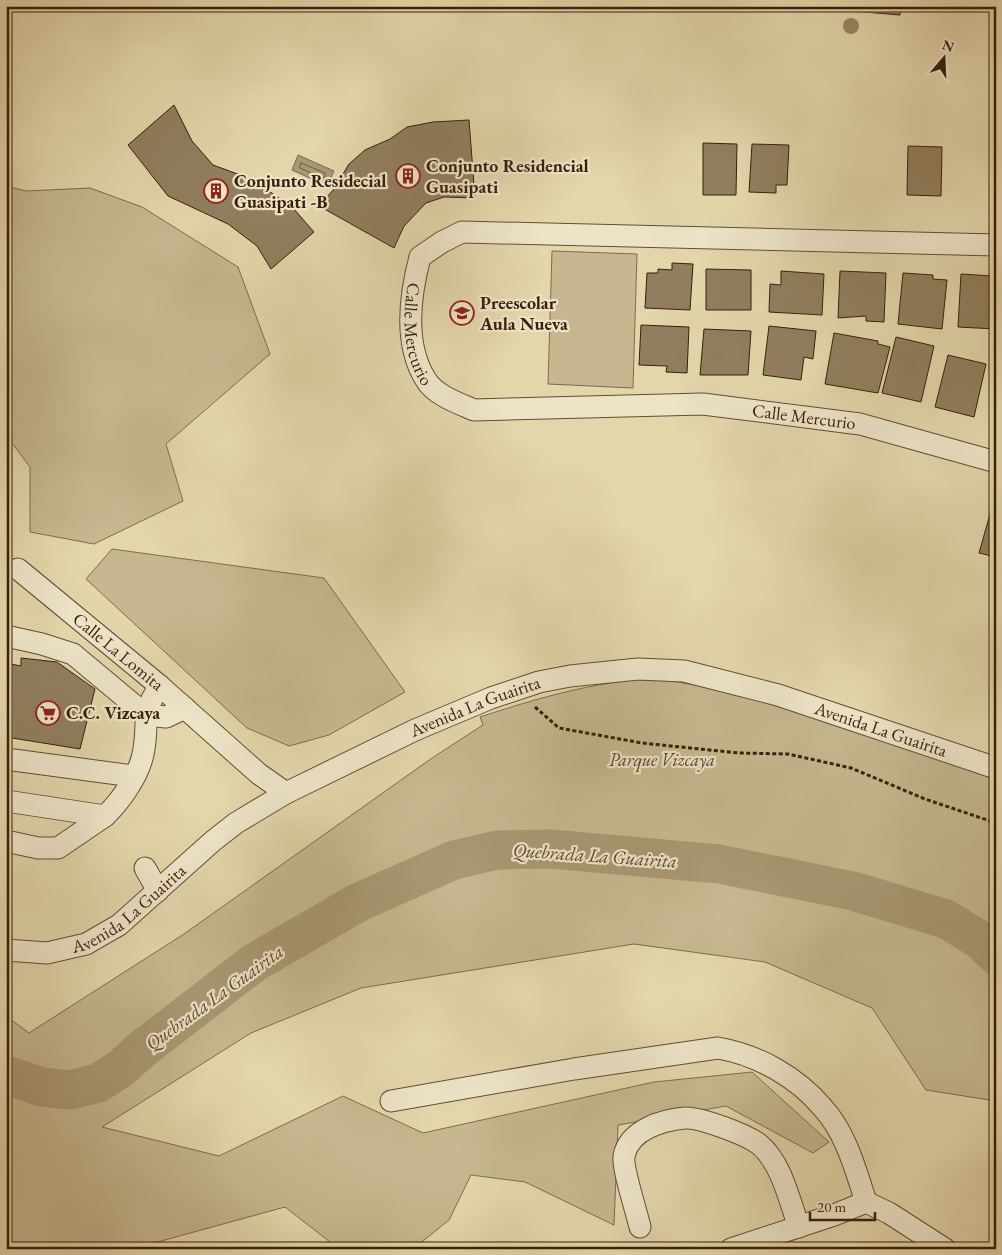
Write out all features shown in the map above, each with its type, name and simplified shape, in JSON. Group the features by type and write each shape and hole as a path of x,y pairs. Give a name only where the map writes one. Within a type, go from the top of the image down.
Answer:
{"street":[{"name":"Calle Mercurio","path":"996,246 462,232 442,242 420,257 411,303 412,338 426,381 447,398 474,410 703,404 860,424 996,462"},
{"name":"Calle La Lomita","path":"18,569 160,686 260,774 286,793"},
{"path":"6,636 42,644 73,654 146,715 166,717 185,708"},
{"name":"Avenida La Guairita","path":"6,950 46,953 86,944 119,925 213,841 260,807 415,730 491,698 539,682 562,677 591,672 638,669 684,671 744,685 996,768"},
{"path":"6,841 38,848 58,848 105,816 116,806 133,776 144,749 148,703 160,686"},
{"path":"6,759 133,776"},
{"path":"6,801 105,816"},
{"path":"145,868 158,891"},
{"path":"391,1101 574,1069 699,1050 718,1048 738,1051 757,1058 791,1078 824,1108 843,1139 866,1202 889,1213 945,1249"},
{"path":"640,1227 624,1157 632,1140 650,1126 686,1118 726,1128 760,1144 776,1166 799,1227"},
{"path":"732,1249 866,1202"}],"path":[{"path":"541,702 531,704 559,728 642,743 739,753 788,754 851,768 943,805 996,823"}],"green space":[{"path":"6,186 26,191 90,188 142,207 238,267 270,354 166,444 183,501 94,544 30,532 30,467 6,435"},
{"path":"552,251 637,254 633,388 548,384"},
{"path":"112,549 324,578 405,692 329,735 289,746 247,728 86,579"},
{"name":"Parque Vizcaya","path":"640,679 672,681 739,693 996,778 996,1101 926,1090 872,1008 765,962 634,944 361,988 251,1033 102,1127 219,1156 343,1096 423,1133 654,1082 752,1072 829,1142 813,1153 726,1106 618,1125 614,1225 525,1182 471,1175 449,1220 413,1249 339,1249 285,1207 143,1246 142,1249 6,1249 6,1016 29,1033 184,934 432,758 483,725 480,717 559,694 599,685"}],"water":[{"path":"298,155 334,171 327,186 292,170"}],"building":[{"path":"852,6 901,6 900,15 852,11"},
{"name":"Conjunto Residecial Guasipati -B","path":"174,105 192,141 213,165 243,176 262,186 293,208 314,232 271,269 257,246 228,224 168,196 128,145"},
{"name":"Conjunto Residencial Guasipati","path":"469,120 475,198 444,197 426,203 404,226 394,248 319,206 334,189 349,164 365,150 390,139 407,127 433,122"},
{"path":"703,143 737,144 736,195 703,195"},
{"path":"752,144 789,145 787,185 776,185 776,193 749,192"},
{"path":"908,146 942,147 941,196 907,195"},
{"path":"672,263 693,264 690,310 645,308 647,273 658,273 658,269 672,270"},
{"path":"706,269 751,270 751,310 706,310"},
{"path":"781,271 824,274 822,315 769,312 770,284 781,285"},
{"path":"840,271 886,273 884,322 866,321 866,316 838,318"},
{"path":"903,273 933,275 933,279 947,280 942,329 898,324"},
{"path":"961,274 992,276 990,296 996,296 996,329 958,327"},
{"path":"641,325 689,327 687,373 666,372 667,366 639,365"},
{"path":"769,326 816,331 813,359 804,357 801,380 763,375"},
{"path":"704,329 751,331 748,375 700,375"},
{"path":"834,333 878,341 878,344 890,347 878,393 825,384"},
{"path":"896,337 934,346 921,402 882,393"},
{"path":"948,355 986,364 974,417 935,407"},
{"path":"996,399 996,423 990,421"},
{"path":"996,493 996,557 979,553"},
{"name":"C.C. Vizcaya","path":"21,658 57,662 95,689 80,749 6,737 6,663 21,666"}],"waterway":[{"name":"Quebrada La Guairita","path":"6,1075 42,1087 70,1090 98,1083 120,1069 141,1050 255,962 359,902 454,860 497,850 551,849 719,864 853,891 946,919 980,940 996,955"}],"place":[{"name":"Conjunto Residencial Guasipati","path":"408,176"},
{"name":"Conjunto Residecial Guasipati -B","path":"216,191"},
{"name":"Preescolar Aula Nueva","path":"462,313"},
{"name":"C.C. Vizcaya","path":"48,713"}]}
